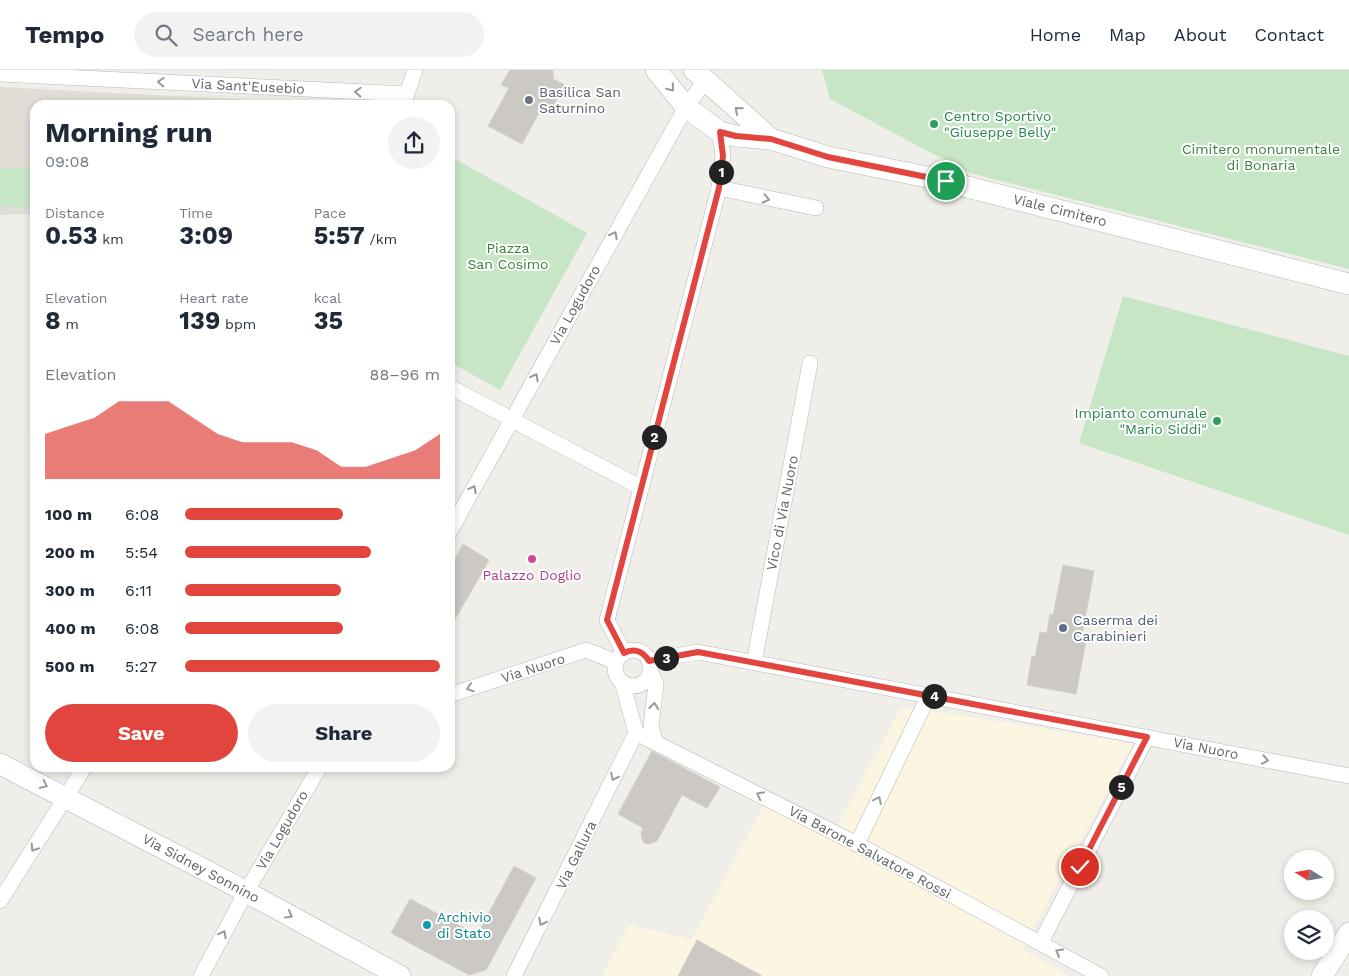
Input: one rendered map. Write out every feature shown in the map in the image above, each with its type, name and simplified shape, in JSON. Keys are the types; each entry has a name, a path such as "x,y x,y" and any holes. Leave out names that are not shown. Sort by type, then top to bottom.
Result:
{"main road":[{"path":"656,70 686,106 720,132 736,136 771,139"},
{"path":"699,75 771,139"},
{"name":"Viale Cimitero","path":"771,139 828,157 932,178 1349,284"},
{"name":"Via Sidney Sonnino","path":"0,764 67,797 400,976"},
{"path":"1322,976 1349,933"}],"street":[{"path":"405,100 415,70"},
{"name":"Via Sant'Eusebio","path":"0,74 213,77 405,100"},
{"name":"Via Logudoro","path":"455,522 686,106 699,75"},
{"path":"636,733 622,682 616,673 620,657 607,620 719,188 723,156 720,132"},
{"path":"719,188 816,208"},
{"name":"Vico di Via Nuoro","path":"754,663 810,363"},
{"path":"455,390 504,415"},
{"path":"520,424 640,487"},
{"name":"Via Nuoro","path":"455,693 586,650 620,657"},
{"path":"620,657 638,651 643,654 650,666 656,684 651,726 656,742"},
{"name":"Via Nuoro","path":"650,666 698,652 1349,776"},
{"path":"622,682 629,686 638,685 648,678 650,666"},
{"path":"857,844 929,695"},
{"name":"Via Barone Salvatore Rossi","path":"636,733 857,844 1101,976"},
{"name":"Via Gallura","path":"514,976 636,733"},
{"path":"1041,942 1147,737"},
{"path":"0,902 82,772"},
{"name":"Via Logudoro","path":"201,976 246,892 316,772"}],"shaded area":[{"path":"0,87 251,100 30,100 30,214 0,215"},
{"path":"902,706 1133,743 1022,949 1070,976 602,976 629,925 692,939 766,801 832,836"}],"green space":[{"name":"Cimitero monumentale di Bonaria","path":"822,70 1349,70 1349,269 970,173 830,99"},
{"name":"Piazza San Cosimo","path":"455,159 587,233 500,390 455,365"},
{"path":"0,167 30,169 30,208 0,206"},
{"name":"Impianto comunale \"Mario Siddi\"","path":"1123,296 1349,356 1349,535 1079,443"}],"building":[{"name":"Basilica San Saturnino","path":"510,70 553,70 553,79 565,85 551,110 542,107 522,144 488,126 509,88 501,85"},
{"path":"463,544 489,560 455,619 455,559"},
{"name":"Caserma dei Carabinieri","path":"1063,565 1094,571 1081,640 1086,641 1076,694 1027,685 1032,656 1035,657 1040,632 1047,633 1050,614 1053,615"},
{"path":"652,751 720,787 707,808 682,795 657,841 649,844 644,843 642,839 641,832 643,828 618,814"},
{"name":"Archivio di Stato","path":"514,866 536,878 486,970 469,975 391,933 410,899 477,935"},
{"path":"697,940 762,976 678,976"}],"place":[{"name":"Basilica San Saturnino","path":"529,100"},
{"name":"Centro Sportivo \"Giuseppe Belly\"","path":"934,124"},
{"name":"Impianto comunale \"Mario Siddi\"","path":"1217,421"},
{"name":"Palazzo Doglio","path":"532,559"},
{"name":"Caserma dei Carabinieri","path":"1063,628"},
{"name":"Archivio di Stato","path":"427,925"}],"route":[{"path":"946,181 828,157 771,139 736,136 720,132 723,156 719,188 607,620 624,653 631,650 638,651 649,661 698,652 1147,737 1080,867"}]}
